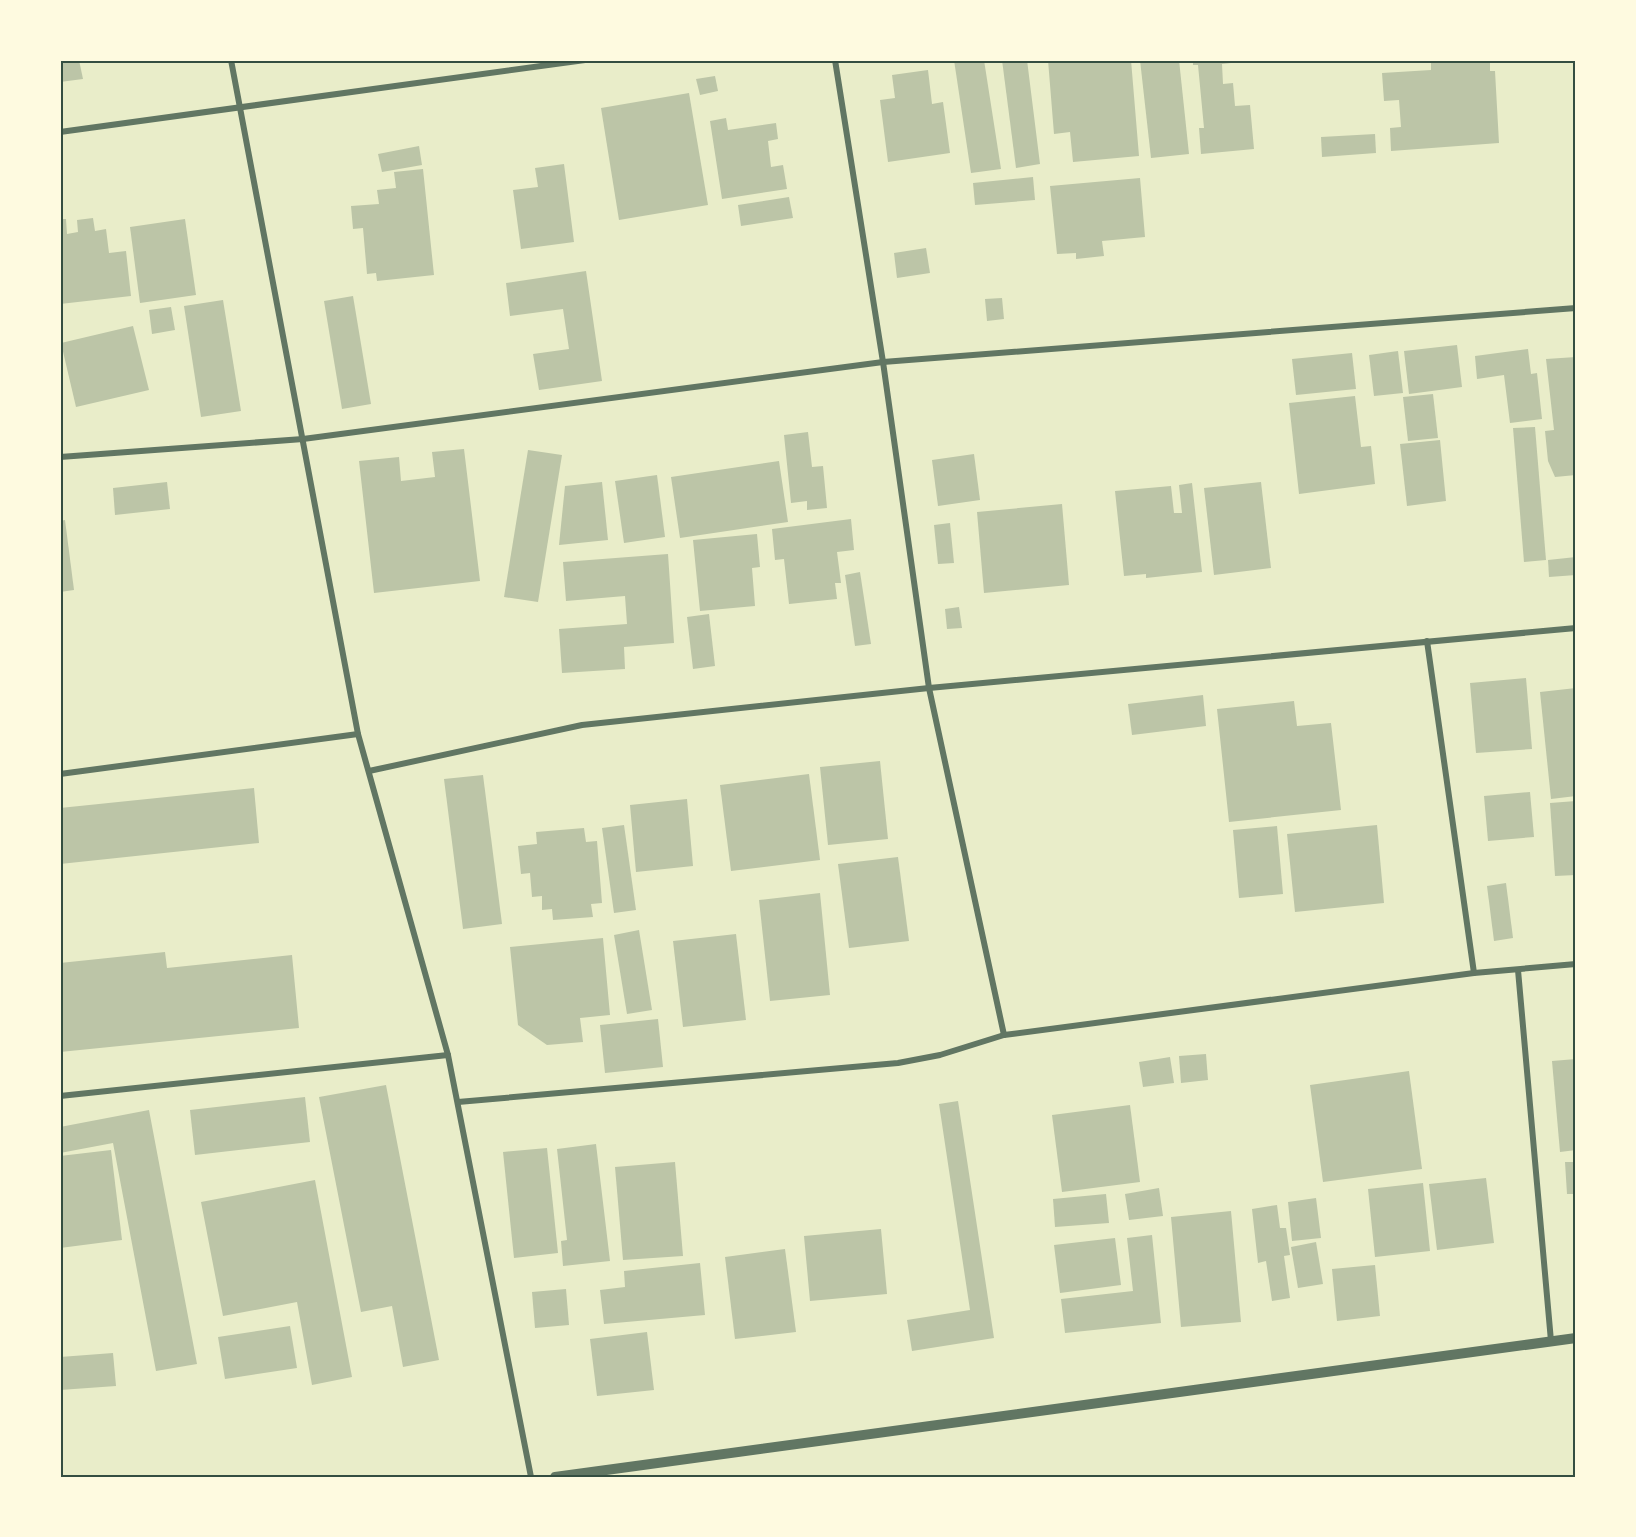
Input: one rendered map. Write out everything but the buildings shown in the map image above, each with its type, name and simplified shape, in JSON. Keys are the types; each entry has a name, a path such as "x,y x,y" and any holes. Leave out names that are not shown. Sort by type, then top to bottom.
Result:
{"street":[{"path":"231,60 358,734 448,1055 531,1477"},
{"path":"60,132 240,105 585,60"},
{"path":"835,60 883,362 929,688 1004,1035"},
{"path":"60,457 303,439 883,362 1576,308"},
{"path":"369,771 582,724 929,688 1576,628"},
{"path":"1426,641 1474,973"},
{"path":"60,774 358,734"},
{"path":"458,1102 898,1063 940,1055 1004,1035 1474,973 1576,964"},
{"path":"1518,970 1551,1341"},
{"path":"60,1096 448,1055"},
{"path":"555,1477 1576,1338"}]}
